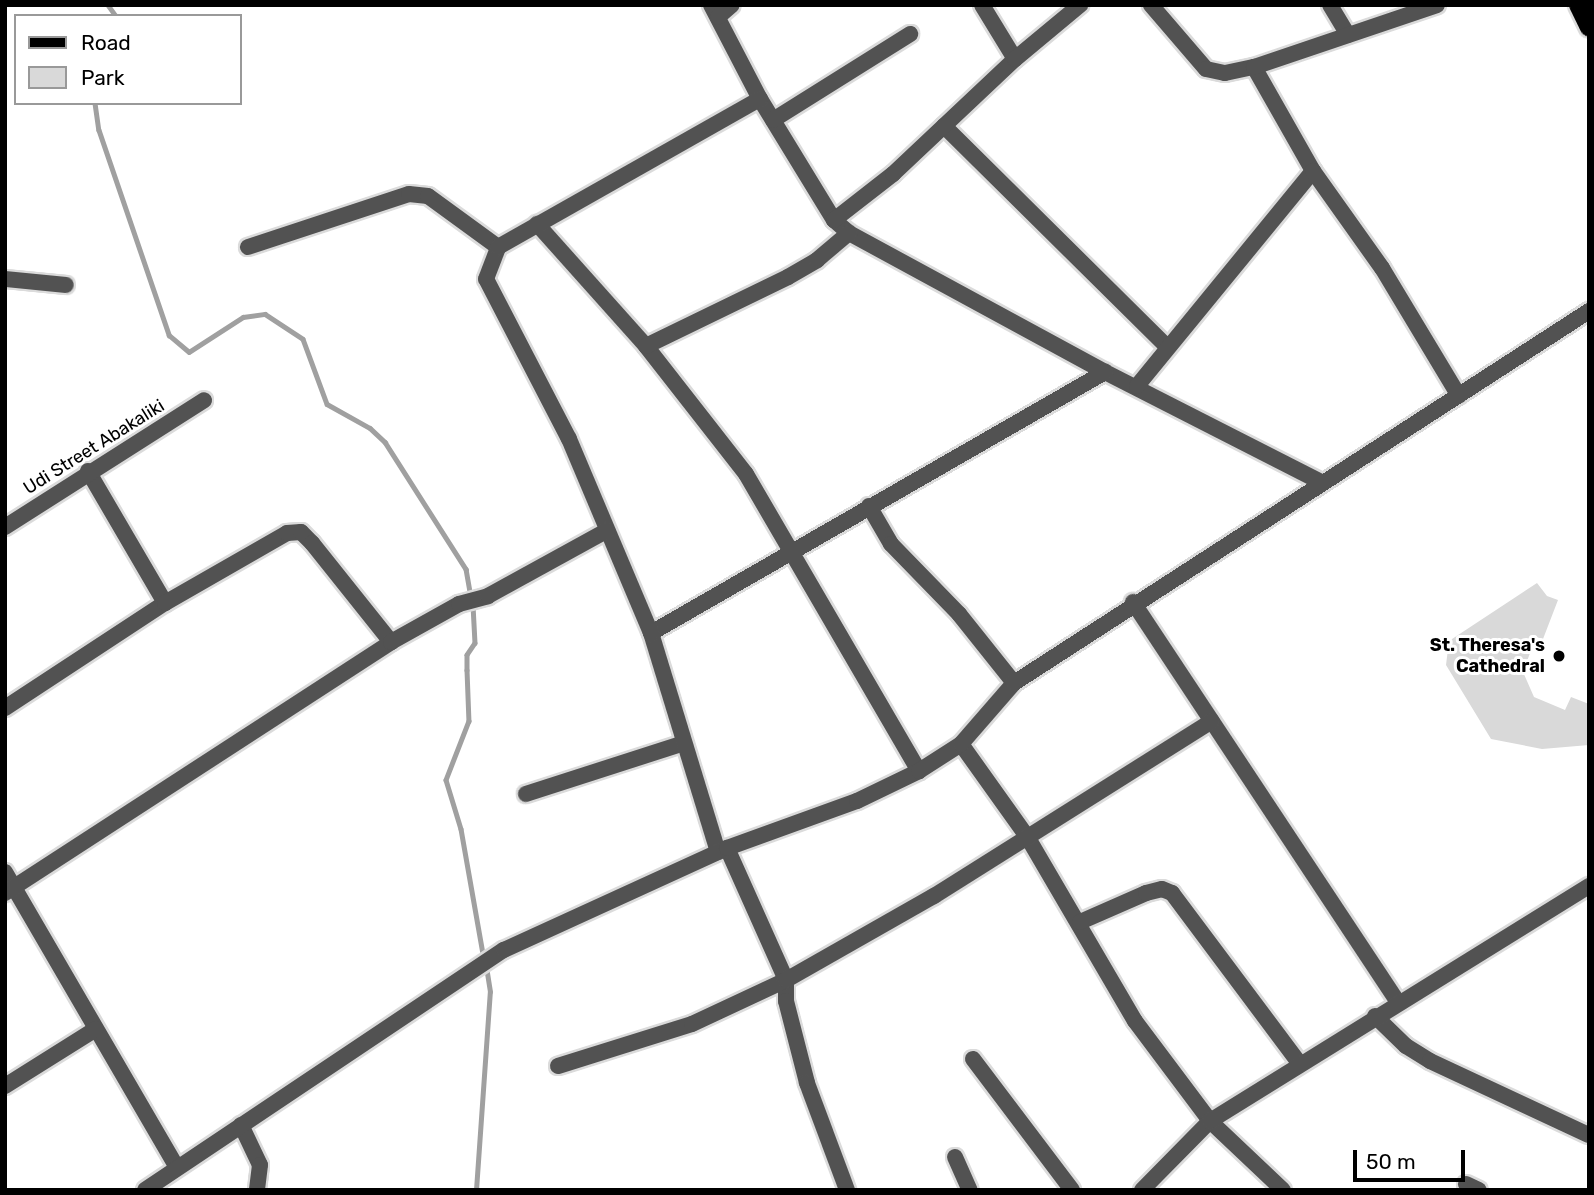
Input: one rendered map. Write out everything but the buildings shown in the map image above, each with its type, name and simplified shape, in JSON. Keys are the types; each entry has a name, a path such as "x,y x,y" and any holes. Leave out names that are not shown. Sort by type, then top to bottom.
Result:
{"main road":[{"path":"1578,5 1589,28"}],"street":[{"path":"732,5 715,11 760,99 834,220 849,233 1105,372 1321,482"},
{"path":"982,5 1015,59"},
{"path":"834,220 944,126 1015,59 1080,5"},
{"path":"1151,5 1206,69 1225,73 1254,67 1437,5"},
{"path":"1331,5 1348,36"},
{"path":"773,120 910,34"},
{"path":"1254,67 1313,171 1382,268 1459,396"},
{"path":"760,99 498,247 486,279 569,439 651,633 684,743 722,850 786,981 786,1001 807,1083 847,1190"},
{"path":"944,126 1167,347"},
{"path":"1137,386 1313,171"},
{"path":"248,247 409,194 428,196 498,247"},
{"path":"537,224 646,346 746,474 794,549 919,771"},
{"path":"646,346 788,277 817,260 849,233"},
{"path":"5,279 66,285"},
{"path":"145,1190 504,950 722,850 856,801 919,771 961,744 1014,683 1133,602 1589,312"},
{"path":"651,633 1105,372"},
{"name":"Udi Street Abakaliki","path":"5,527 88,471 204,400"},
{"path":"88,471 165,603"},
{"path":"869,506 891,544 959,614 1014,683"},
{"path":"10,890 391,642 460,604 488,596 606,531"},
{"path":"5,708 165,603 286,533 301,533 391,642"},
{"path":"1133,602 1398,1002"},
{"path":"558,1066 692,1024 786,981 1028,838 1212,721"},
{"path":"526,794 684,743"},
{"path":"961,744 1028,838 1080,922 1135,1021 1210,1121 1283,1190"},
{"path":"5,872 10,890 177,1167"},
{"path":"1142,1190 1210,1121 1375,1016 1589,886"},
{"path":"1080,922 1146,893 1162,889 1172,892 1300,1064"},
{"path":"1375,1016 1406,1046 1430,1061 1589,1135"},
{"path":"5,1086 96,1029"},
{"path":"973,1059 1072,1190"},
{"path":"241,1125 260,1165 257,1190"},
{"path":"955,1157 970,1190"}],"green space":[{"path":"1537,583 1547,596 1558,600 1543,639 1536,637 1523,672 1534,697 1565,710 1571,697 1589,704 1589,745 1542,749 1491,739 1446,665 1449,641"}],"waterway":[{"path":"108,5 115,14"},
{"path":"95,105 99,130 169,335 189,352 243,317 265,314 303,339 327,404 370,428 385,442 466,569 471,596"},
{"path":"473,605 475,643 467,655 469,721 446,780 461,829 484,959"},
{"path":"476,1190 490,992 486,968"}],"place":[{"name":"St. Theresa's Cathedral","path":"1559,656"}]}
